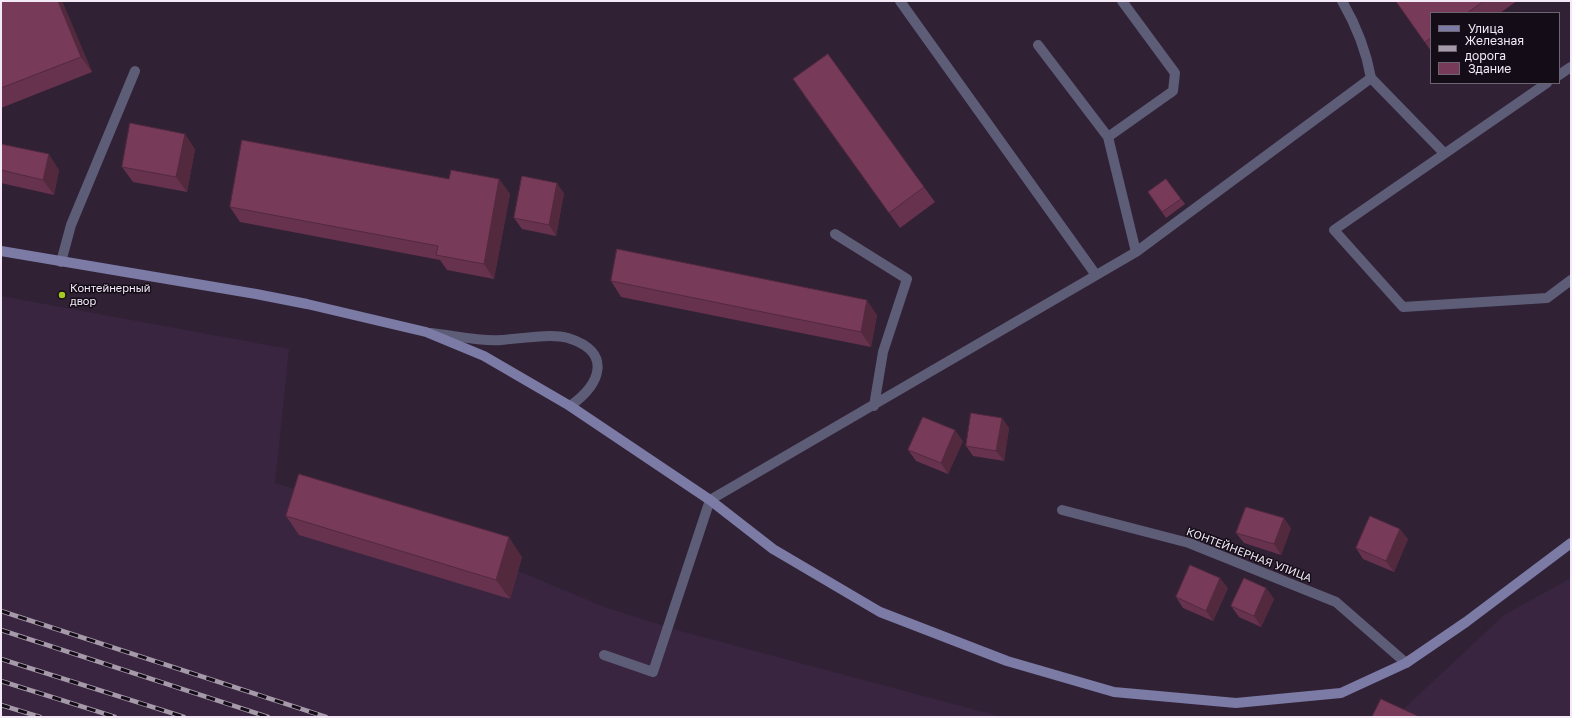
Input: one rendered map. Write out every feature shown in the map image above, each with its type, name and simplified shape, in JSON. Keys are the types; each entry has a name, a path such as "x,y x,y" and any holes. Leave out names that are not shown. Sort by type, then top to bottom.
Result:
{"street":[{"path":"900,1 1096,275"},
{"path":"1108,137 1173,91 1175,73 1122,1"},
{"path":"1342,1 1350,15 1366,53 1371,78 1444,153"},
{"path":"1038,45 1108,137 1136,252"},
{"path":"1560,74 1571,67"},
{"path":"61,262 71,225 135,71"},
{"path":"604,655 653,672 710,500 874,406 1136,252 1371,78"},
{"path":"1546,84 1334,230 1403,307 1547,298 1571,280"},
{"path":"835,234 907,278 883,352 874,406"},
{"path":"1,251 264,295 426,332 500,340 519,338 567,338 586,347 596,357 598,371 594,384 583,397 570,406"},
{"path":"426,332 484,356 570,406 710,500 773,549 880,612 1007,660 1114,692 1236,703 1341,693 1406,663 1466,622 1571,543"},
{"name":"КОНТЕЙНЕРНАЯ УЛИЦА","path":"1062,510 1189,543 1336,602 1406,663"}],"shaded area":[{"path":"1,296 289,349 275,483 522,557 518,571 607,608 684,632 1002,717 1,717"},
{"path":"1571,578 1571,717 1395,717 1504,615"}],"building":[{"path":"1,1 58,1 81,57 1,88"},
{"path":"1396,1 1484,1 1468,12 1430,12 1430,39 1425,42"},
{"path":"828,54 924,187 889,213 793,79"},
{"path":"130,123 185,134 176,177 122,167"},
{"path":"242,140 449,179 451,170 499,179 484,264 436,255 438,246 230,207"},
{"path":"1,144 49,154 43,180 1,170"},
{"path":"522,176 557,183 549,225 514,218"},
{"path":"1166,179 1181,199 1162,212 1148,192"},
{"path":"617,249 867,300 861,332 611,281"},
{"path":"971,413 1002,418 996,451 966,446"},
{"path":"923,417 955,430 941,463 908,450"},
{"path":"299,474 509,537 496,580 286,516"},
{"path":"1246,507 1284,518 1274,544 1236,533"},
{"path":"1370,516 1400,529 1386,561 1356,548"},
{"path":"1190,565 1220,578 1206,611 1176,597"},
{"path":"1244,578 1266,588 1254,616 1231,606"},
{"path":"1381,699 1420,717 1372,717"}],"railway":[{"path":"1,611 326,717"},
{"path":"1,630 268,717"},
{"path":"1,659 184,717"},
{"path":"1,681 115,717"},
{"path":"1,705 40,717"}],"place":[{"name":"Контейнерный двор","path":"62,295"}]}
